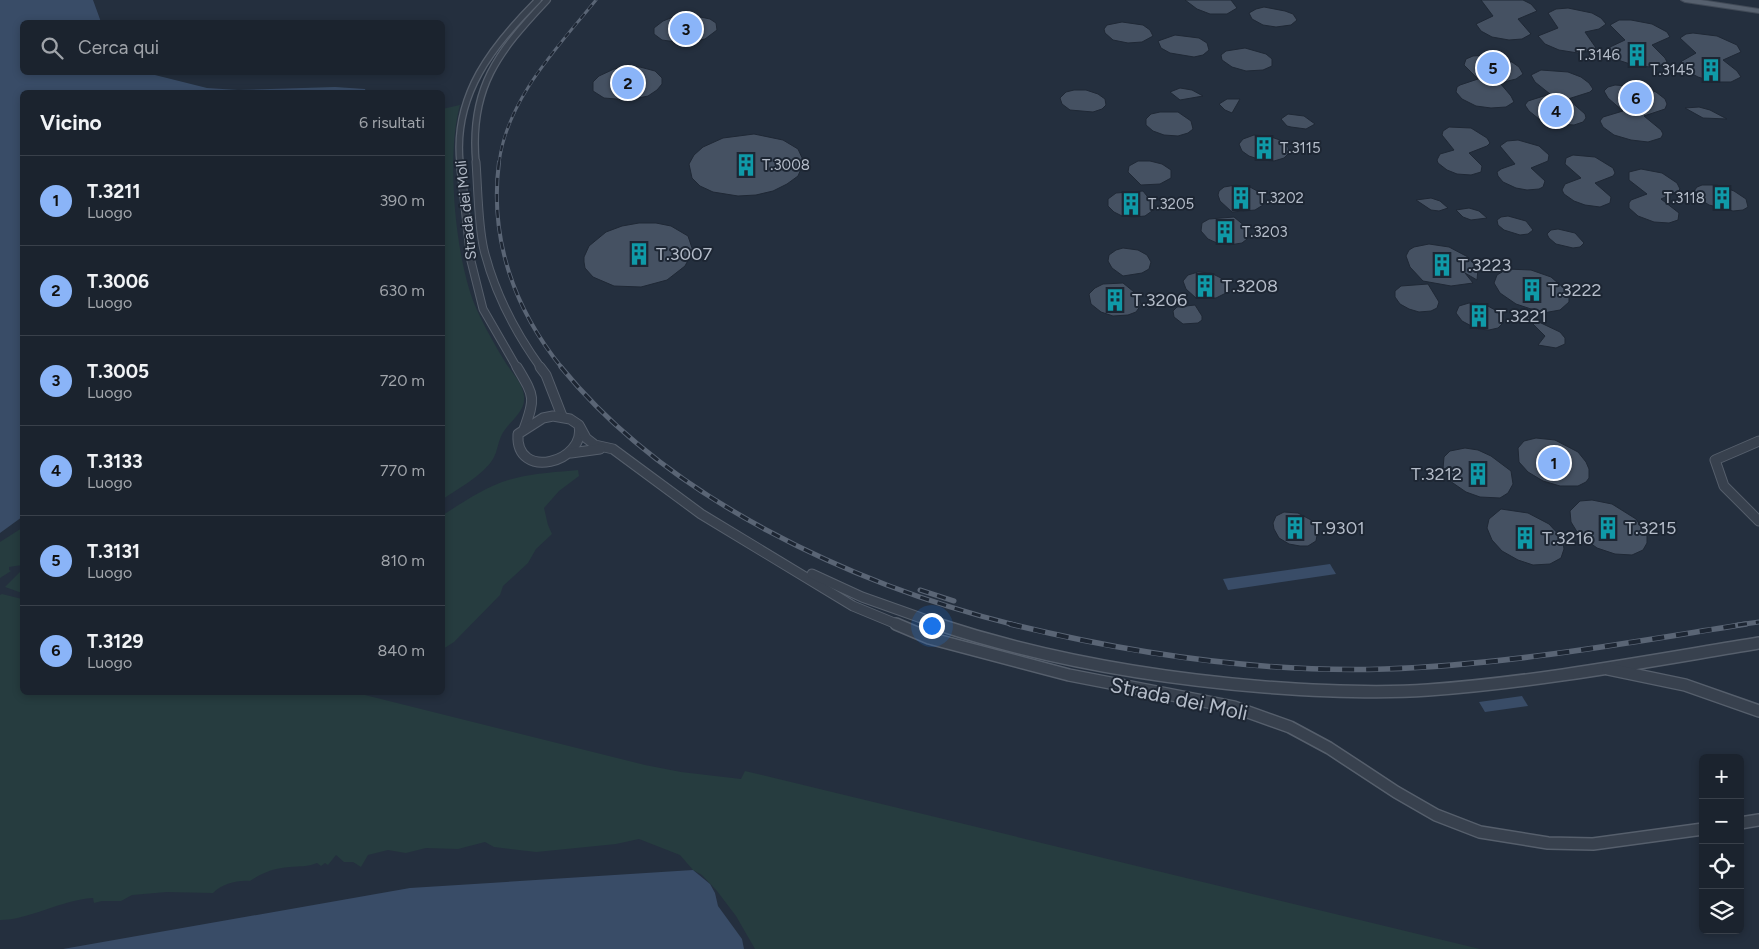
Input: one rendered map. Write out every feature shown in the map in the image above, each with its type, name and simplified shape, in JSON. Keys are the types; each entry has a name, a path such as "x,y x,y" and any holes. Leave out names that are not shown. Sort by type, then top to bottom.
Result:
{"main road":[{"path":"1685,0 1759,11"}],"street":[{"name":"Strada dei Moli","path":"524,429 533,404 531,391 484,309 471,261 458,142 466,104 474,81 484,62 518,20 538,0"},
{"name":"Strada dei Moli","path":"547,0 515,34 497,60 482,91 475,120 474,141 484,249 498,294 519,337 546,375 562,416"},
{"path":"566,455 575,449 580,442 582,434 576,422 562,416 543,418 518,434 517,444 519,452 525,458 534,461 545,462 566,455 574,452 590,449 613,449"},
{"name":"Strada dei Moli","path":"580,427 586,438 595,445 613,449 701,514 853,606 929,638 1069,675 1234,707 1290,727 1329,748 1396,792 1436,814 1480,832 1548,843 1593,844 1699,829"},
{"path":"1759,441 1714,460 1724,486 1759,522"},
{"name":"Strada dei Moli","path":"771,555 829,583 882,605 1007,645 1096,666 1198,681 1309,692 1426,690 1602,667 1759,642"},
{"path":"1602,667 1685,685 1759,711"},
{"path":"1744,822 1759,820"}],"green space":[{"path":"460,105 456,126 453,177 458,232 467,283 484,325 521,386 524,401 520,411 502,434 493,459 483,471 445,498 445,108"},
{"path":"578,470 579,476 559,491 544,508 552,534 536,549 528,563 503,586 500,595 454,642 445,648 445,514 496,484 516,478"},
{"path":"20,529 20,565 9,567 11,571 0,578 0,542"},
{"path":"20,572 20,592 5,587"},
{"path":"0,595 20,598 20,695 365,695 645,765 681,772 741,779 745,771 1480,949 755,949 736,916 702,875 693,870 680,855 639,839 616,844 536,852 494,847 485,842 458,849 426,848 406,853 388,850 368,855 361,867 353,862 344,862 336,855 328,865 325,863 321,866 317,863 307,866 279,868 264,873 250,881 240,881 225,885 213,893 167,892 132,895 121,901 94,903 93,898 69,902 22,917 0,920"}],"water":[{"path":"0,0 93,0 100,20 20,20 20,75 155,75 207,88 238,90 20,90 20,518 0,533"},
{"path":"335,87 365,90 238,90"},
{"path":"1330,564 1336,574 1228,590 1223,579"},
{"path":"1522,696 1528,706 1485,712 1479,702"},
{"path":"693,870 710,884 715,893 718,906 742,939 744,949 63,949 410,888"}],"building":[{"path":"1185,0 1231,0 1237,8 1227,14 1210,14 1197,9"},
{"path":"1481,0 1523,0 1531,4 1537,11 1518,19 1531,34 1522,39 1509,40 1492,37 1481,31 1476,24 1493,16"},
{"path":"1264,7 1293,14 1297,20 1291,25 1276,27 1263,25 1252,19 1249,13"},
{"path":"1568,8 1592,13 1601,18 1606,24 1599,29 1585,32 1596,48 1592,51 1578,53 1559,50 1545,44 1538,36 1558,28 1548,13 1556,9"},
{"path":"691,15 710,19 716,23 717,30 705,39 683,43 662,40 654,34 654,28 663,21 673,17"},
{"path":"1619,20 1652,24 1667,32 1670,37 1652,45 1667,62 1663,65 1650,67 1633,65 1618,60 1610,53 1608,50 1610,47 1625,40 1610,25"},
{"path":"1122,22 1143,25 1150,30 1153,36 1142,42 1128,43 1113,40 1105,33 1104,29 1107,25"},
{"path":"1686,34 1717,36 1737,45 1741,52 1723,60 1737,71 1741,77 1731,82 1714,82 1698,77 1683,69 1680,63 1696,53 1680,38"},
{"path":"1175,35 1199,38 1207,43 1209,50 1203,55 1194,57 1170,53 1161,48 1158,41"},
{"path":"1245,48 1266,54 1272,59 1272,66 1263,70 1246,71 1232,67 1222,60 1221,55 1226,51"},
{"path":"1487,55 1512,62 1519,67 1523,74 1516,79 1500,83 1514,102 1506,107 1476,106 1462,99 1456,92 1457,87 1460,85 1478,79 1464,65 1466,59 1473,56"},
{"path":"640,67 655,71 662,78 662,84 648,96 629,100 604,98 593,91 593,82 599,76 614,69"},
{"path":"1541,70 1568,72 1581,77 1589,83 1593,89 1590,92 1568,99 1585,114 1586,118 1583,122 1574,125 1558,124 1539,119 1529,111 1525,105 1528,101 1550,94 1535,82 1531,75"},
{"path":"1615,85 1642,87 1656,92 1665,99 1667,104 1665,109 1644,116 1661,130 1663,134 1661,138 1648,142 1631,140 1614,135 1603,127 1600,121 1603,117 1623,111 1608,98 1604,91 1608,87"},
{"path":"1180,88 1192,90 1203,96 1180,100 1170,92"},
{"path":"1086,90 1098,94 1105,99 1106,105 1102,109 1093,112 1070,110 1062,104 1060,98 1066,92"},
{"path":"1227,99 1240,99 1232,113 1225,110 1219,104"},
{"path":"1699,107 1710,110 1727,119 1703,118 1685,108"},
{"path":"1178,112 1191,121 1193,129 1188,133 1178,136 1164,135 1153,131 1146,125 1146,119 1151,114"},
{"path":"1288,114 1304,116 1315,124 1306,129 1287,126 1281,119"},
{"path":"1449,127 1471,128 1487,138 1490,143 1487,146 1469,153 1482,166 1481,172 1471,175 1457,174 1447,170 1438,163 1437,160 1440,154 1454,150 1442,135 1443,131"},
{"name":"T.3008","path":"754,134 783,140 798,149 804,162 798,176 773,191 756,195 738,196 713,192 700,186 692,178 689,164 694,155 703,147 723,138"},
{"name":"T.3115","path":"1254,135 1268,136 1280,140 1288,147 1289,153 1284,158 1274,161 1261,160 1249,156 1242,151 1239,144 1243,139"},
{"path":"1518,140 1539,146 1549,155 1548,161 1531,168 1545,181 1543,187 1539,189 1527,190 1516,188 1503,182 1498,176 1497,172 1501,169 1515,164 1500,146 1507,141"},
{"path":"1573,155 1595,157 1613,168 1615,173 1613,176 1595,183 1611,197 1610,203 1600,207 1585,205 1574,201 1564,194 1562,190 1565,184 1581,178 1565,164 1566,158"},
{"path":"1138,161 1162,164 1171,170 1171,178 1160,184 1141,185 1128,172 1129,166"},
{"path":"1641,169 1662,173 1677,183 1680,189 1678,191 1661,199 1679,213 1678,220 1669,223 1654,222 1638,216 1629,208 1631,200 1647,194 1629,180 1629,172"},
{"name":"T.3202","path":"1236,185 1250,187 1259,192 1265,199 1263,205 1255,210 1232,212 1220,201 1218,195 1219,191 1224,187"},
{"name":"T.3118","path":"1702,185 1717,185 1734,191 1746,199 1748,207 1743,210 1733,211 1709,205 1698,198 1694,191"},
{"name":"T.3205","path":"1143,191 1154,205 1152,211 1145,216 1122,216 1108,206 1108,199 1116,193"},
{"path":"1431,198 1440,201 1448,208 1439,211 1431,210 1416,200"},
{"path":"1469,208 1479,211 1487,218 1471,220 1463,217 1456,210"},
{"path":"1508,216 1526,221 1533,230 1528,234 1520,235 1504,230 1498,225 1497,220"},
{"name":"T.3203","path":"1234,217 1246,227 1249,233 1247,239 1242,243 1229,245 1217,243 1208,239 1201,231 1202,223 1209,219"},
{"name":"T.3007","path":"656,223 671,226 688,236 693,251 685,266 667,280 641,287 614,286 593,277 585,268 584,262 589,246 606,232 622,226"},
{"path":"1558,229 1575,233 1584,243 1580,247 1573,248 1556,244 1547,234 1551,230"},
{"name":"T.3223","path":"1429,244 1449,247 1468,257 1478,269 1477,280 1465,273 1473,283 1451,286 1423,281 1410,267 1406,256 1409,250 1414,247"},
{"path":"1123,248 1138,250 1147,255 1151,262 1149,269 1142,273 1123,276 1112,268 1108,261 1109,255"},
{"name":"T.3222","path":"1507,269 1531,270 1551,277 1566,290 1569,295 1569,302 1560,310 1543,313 1516,304 1500,293 1494,283 1497,275"},
{"name":"T.3208","path":"1198,272 1211,273 1221,278 1227,285 1226,293 1216,298 1196,298 1186,289 1183,281 1188,275"},
{"name":"T.3206","path":"1123,283 1139,296 1141,305 1136,312 1128,315 1113,316 1101,312 1091,304 1089,294 1095,288 1103,284"},
{"path":"1428,284 1439,302 1437,308 1431,311 1419,312 1409,309 1400,304 1395,297 1395,291 1401,286"},
{"path":"1478,303 1477,329 1462,321 1456,313 1459,306"},
{"path":"1195,305 1202,316 1202,320 1198,323 1183,324 1174,317 1173,311 1177,307"},
{"path":"1486,305 1497,311 1501,317 1502,324 1498,328 1489,330 1478,329"},
{"path":"1524,315 1560,332 1565,338 1565,344 1556,348 1538,345 1545,336"},
{"path":"1536,438 1555,440 1578,452 1589,469 1589,478 1586,482 1578,486 1560,486 1543,481 1528,472 1519,462 1518,448 1524,441"},
{"name":"T.3212","path":"1465,448 1478,450 1491,456 1511,471 1513,484 1508,493 1500,498 1480,497 1466,492 1450,481 1443,469 1444,457 1450,451"},
{"name":"T.3215","path":"1592,500 1612,504 1636,519 1647,536 1647,543 1643,550 1632,555 1615,554 1597,548 1579,535 1571,522 1570,511 1580,501"},
{"name":"T.3216","path":"1501,509 1528,513 1549,524 1561,537 1564,549 1561,558 1550,564 1533,565 1518,560 1502,551 1492,540 1487,528 1489,519"},
{"name":"T.9301","path":"1284,512 1298,513 1311,520 1318,530 1316,541 1308,546 1300,546 1289,544 1279,538 1273,523 1276,516"}],"railway":[{"path":"499,163 512,117 523,96 550,56 596,0"},
{"path":"499,162 498,218 502,245 509,271 518,297 530,322 562,368"},
{"path":"561,367 605,414 654,457 709,496 767,530 828,561 891,586 953,608 1015,625"},
{"path":"920,590 954,601"},
{"path":"1738,625 1759,622"},
{"path":"1010,624 1103,644 1196,659 1291,668 1338,669 1385,669 1476,663 1611,646 1746,624"}],"place":[{"name":"T.3005","path":"686,29"},
{"name":"T.3146","path":"1637,55"},
{"name":"T.3131","path":"1493,68"},
{"name":"T.3145","path":"1711,70"},
{"name":"T.3006","path":"628,83"},
{"name":"T.3129","path":"1636,98"},
{"name":"T.3133","path":"1556,111"},
{"name":"T.3115","path":"1264,148"},
{"name":"T.3008","path":"746,165"},
{"name":"T.3202","path":"1241,198"},
{"name":"T.3118","path":"1722,198"},
{"name":"T.3205","path":"1131,204"},
{"name":"T.3203","path":"1225,232"},
{"name":"T.3007","path":"639,254"},
{"name":"T.3223","path":"1442,265"},
{"name":"T.3208","path":"1205,286"},
{"name":"T.3222","path":"1532,290"},
{"name":"T.3206","path":"1115,300"},
{"name":"T.3221","path":"1479,316"},
{"name":"T.3211","path":"1554,463"},
{"name":"T.3212","path":"1478,474"},
{"name":"T.9301","path":"1295,528"},
{"name":"T.3215","path":"1608,528"},
{"name":"T.3216","path":"1525,538"}]}
